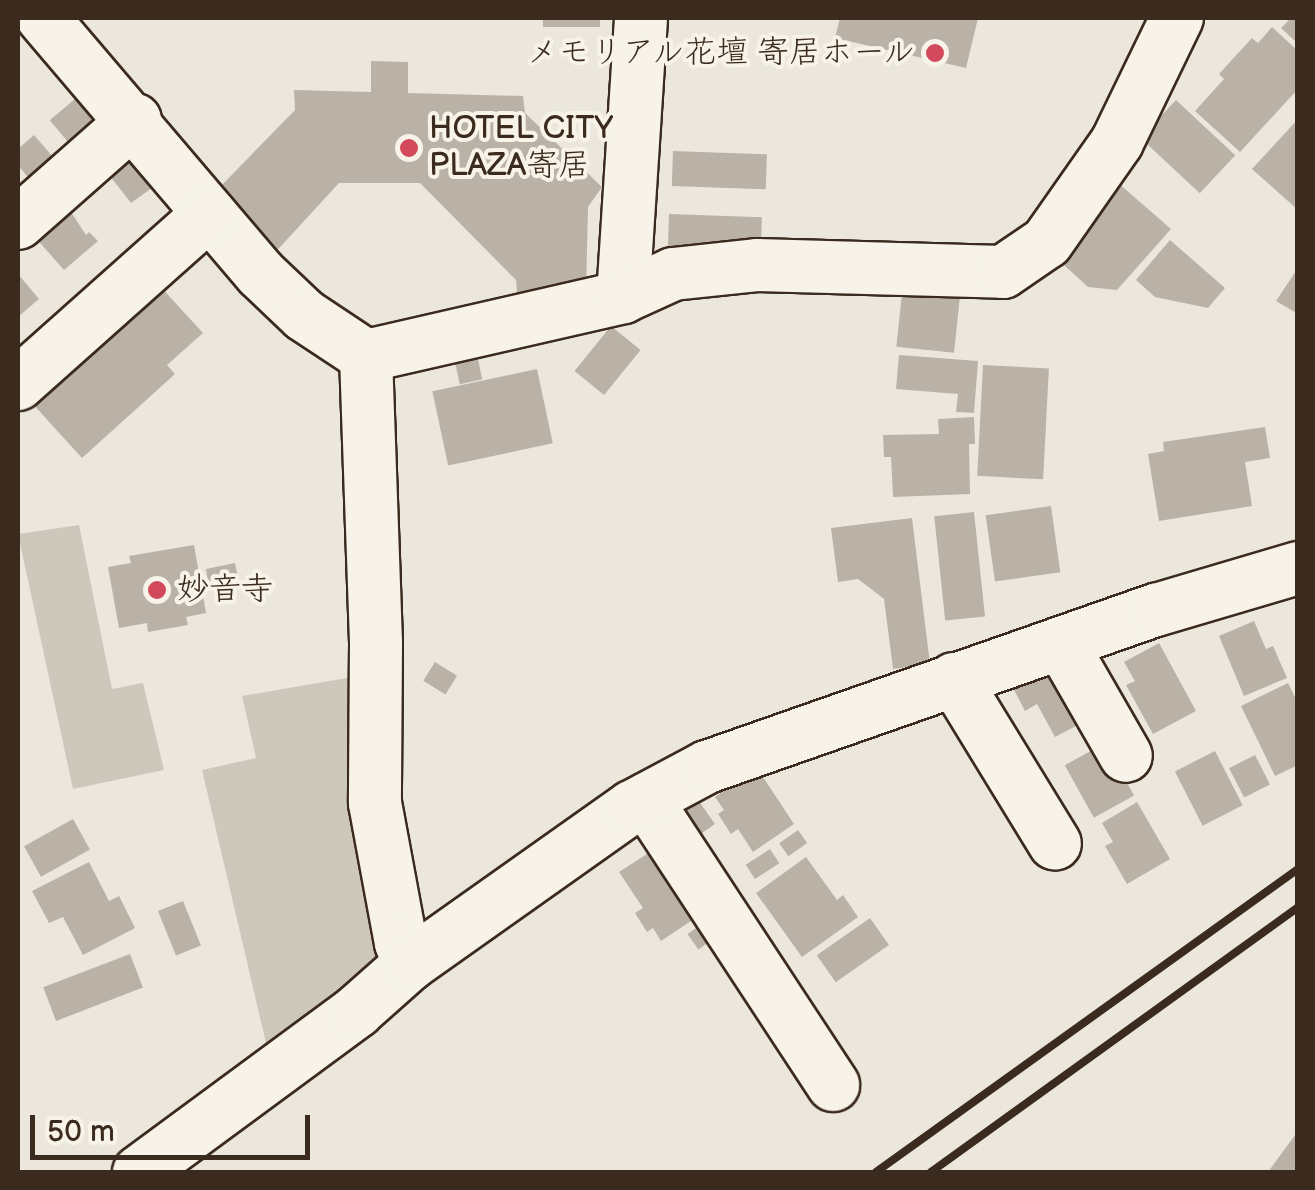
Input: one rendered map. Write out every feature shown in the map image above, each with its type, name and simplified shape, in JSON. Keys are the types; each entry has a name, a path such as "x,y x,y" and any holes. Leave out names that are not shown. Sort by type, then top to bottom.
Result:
{"street":[{"path":"43,18 135,120 209,214 304,316 366,356 623,297 673,274 757,264 1003,272 1047,242 1117,142 1177,18"},
{"path":"623,297 641,18"},
{"path":"18,223 135,120"},
{"path":"18,384 209,214"},
{"path":"366,356 376,644 375,803 401,943 410,964"},
{"path":"140,1172 357,1011 410,964 646,800 706,767 1061,642 1298,568"},
{"path":"1061,642 1126,756"},
{"path":"954,679 1054,844"},
{"path":"646,800 834,1085"}],"shaded area":[{"path":"79,525 112,689 143,683 164,770 73,789 18,534"},
{"path":"364,675 393,963 269,1056 202,770 256,758 242,696"}],"building":[{"path":"543,18 600,18 600,27 543,27"},
{"name":"メモリアル花壇 寄居ホール","path":"840,18 978,18 966,68 835,38"},
{"path":"1291,18 1298,18 1298,44 1281,28"},
{"path":"1272,27 1298,51 1298,89 1240,152 1195,111 1224,79 1219,74 1252,38 1258,43"},
{"name":"HOTEL CITY PLAZA寄居","path":"371,61 408,62 408,93 523,96 525,113 602,187 588,207 586,292 517,292 516,280 420,183 339,183 270,258 246,235 256,224 221,186 295,110 294,90 371,92"},
{"path":"75,99 101,130 75,151 50,120"},
{"path":"1176,100 1235,155 1200,193 1141,138"},
{"path":"1298,119 1298,210 1252,169"},
{"path":"34,135 59,164 34,185 18,165 18,149"},
{"path":"137,148 156,185 131,203 106,171"},
{"path":"673,151 767,154 766,189 672,186"},
{"path":"1117,182 1171,229 1117,290 1088,287 1052,254"},
{"path":"67,206 86,235 89,232 98,241 64,270 33,235"},
{"path":"669,214 762,217 761,253 668,250"},
{"path":"1170,240 1225,288 1208,308 1155,297 1136,280"},
{"path":"1298,268 1298,314 1276,301"},
{"path":"18,274 39,299 18,317"},
{"path":"159,285 203,333 167,365 175,374 82,458 30,401"},
{"path":"902,293 960,299 954,353 896,347"},
{"path":"611,326 641,350 604,395 574,371"},
{"path":"476,350 482,379 460,384 454,355"},
{"path":"899,355 978,361 974,413 956,412 958,394 896,389"},
{"path":"983,365 1049,368 1043,479 977,476"},
{"path":"537,369 553,443 448,466 432,391"},
{"path":"974,417 975,444 969,444 970,494 893,497 891,457 884,457 883,435 939,434 938,419"},
{"path":"1265,427 1270,458 1245,462 1252,506 1159,521 1148,454 1164,451 1163,442"},
{"path":"1051,506 1060,572 995,582 986,515"},
{"path":"974,512 985,616 945,621 934,516"},
{"path":"912,518 930,664 893,669 884,599 858,579 838,582 831,528"},
{"name":"妙音寺","path":"194,545 206,613 186,617 188,625 148,632 147,623 119,628 108,567 131,563 129,556"},
{"path":"235,563 239,583 233,584 235,591 216,594 215,587 209,588 206,569"},
{"path":"1254,621 1266,649 1273,646 1287,678 1244,696 1219,636"},
{"path":"1159,643 1196,711 1153,734 1126,685 1135,681 1124,662"},
{"path":"1060,655 1093,717 1055,737 1037,704 1025,711 1010,682"},
{"path":"435,662 457,676 445,694 423,681"},
{"path":"1288,683 1298,703 1298,765 1275,776 1241,706"},
{"path":"1105,743 1134,795 1094,818 1065,765"},
{"path":"1215,751 1243,805 1203,826 1175,771"},
{"path":"1255,755 1270,784 1244,798 1229,768"},
{"path":"757,768 794,824 753,852 738,829 731,834 718,814 724,810 715,797"},
{"path":"696,797 715,824 690,841 671,814"},
{"path":"1137,802 1170,859 1127,884 1105,846 1113,842 1102,823"},
{"path":"73,819 90,850 41,877 24,846"},
{"path":"798,830 807,843 788,856 779,843"},
{"path":"658,847 703,913 661,941 653,928 647,932 635,913 643,908 619,872"},
{"path":"770,849 779,863 755,879 746,865"},
{"path":"806,857 837,900 843,895 858,917 802,957 756,893"},
{"path":"89,862 109,901 119,896 135,928 83,955 63,917 49,923 32,891"},
{"path":"183,901 201,946 176,956 158,911"},
{"path":"870,918 889,945 836,982 817,955"},
{"path":"703,923 714,939 698,949 687,934"},
{"path":"130,954 143,988 56,1021 43,987"},
{"path":"1298,1131 1298,1172 1268,1172"}],"railway":[{"path":"876,1172 1298,869"},
{"path":"931,1172 1298,907"}],"place":[{"name":"メモリアル花壇 寄居ホール","path":"935,53"},
{"name":"HOTEL CITY PLAZA寄居","path":"409,148"},
{"name":"妙音寺","path":"157,590"}]}
